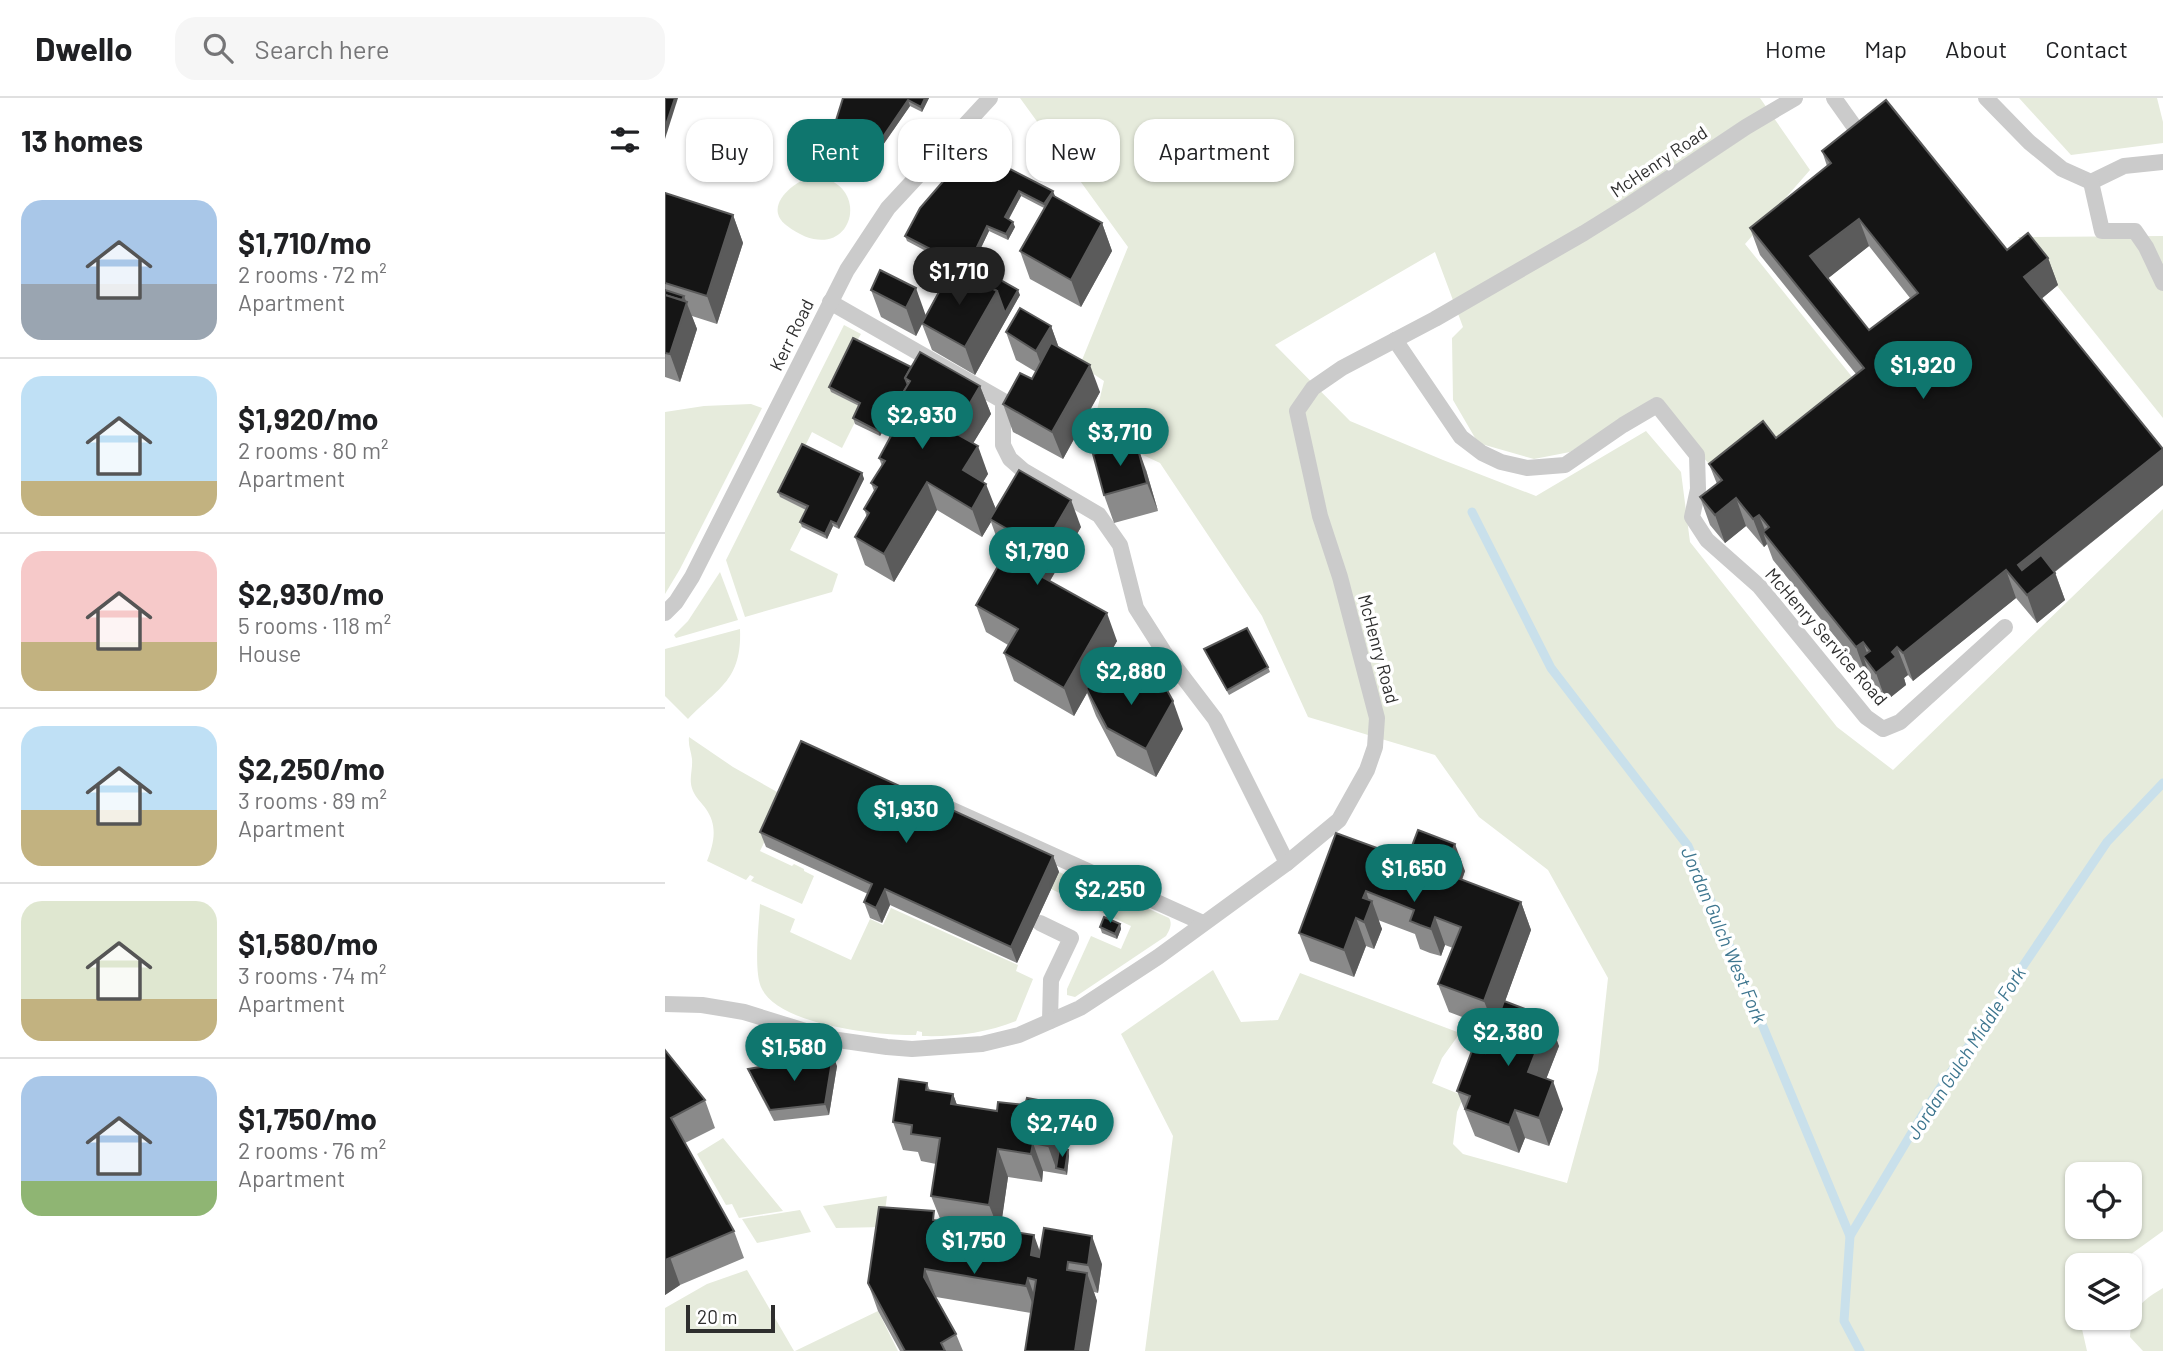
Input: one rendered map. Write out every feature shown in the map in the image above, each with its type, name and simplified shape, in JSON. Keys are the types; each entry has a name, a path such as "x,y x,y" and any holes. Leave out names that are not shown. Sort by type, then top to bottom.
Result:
{"lane":[{"name":"Kerr Road","path":"665,613 676,602 692,577 846,270 888,208 990,98"},
{"name":"McHenry Road","path":"665,1004 702,1005 744,1012 831,1039 887,1047 912,1049 982,1044 1019,1035 1080,1009 1158,957 1287,863 1339,820 1367,771 1375,747 1377,718 1321,516 1297,411 1313,388 1322,381 1595,226 1795,98"},
{"path":"1834,98 1861,136"},
{"path":"1986,98 2029,142 2062,169 2091,182 2125,166 2163,162"},
{"path":"2091,182 2102,231 2135,231 2147,247 2163,283"},
{"path":"830,302 1005,402 1003,444 1010,459 1024,471 1099,515 1120,545 1136,608 1164,652 1215,719 1287,863"},
{"name":"McHenry Service Road","path":"1395,340 1461,437 1482,453 1501,462 1527,468 1565,465 1657,405 1697,455 1699,489 1692,517 1707,540 1759,586 1866,717 1883,729 1900,722 2005,627"},
{"path":"937,803 1203,923"},
{"path":"1040,923 1071,938 1051,981 1051,1021"}],"shaded area":[{"path":"1020,98 1760,98 1810,170 1745,244 1865,393 1725,483 1653,398 1570,452 1534,459 1478,443 1453,400 1452,338 1463,327 1435,252 1275,345 1350,421 1536,496 1646,431 1681,472 1690,542 1837,727 1893,770 2163,509 2163,1231 2133,1253 2065,1253 2065,1330 2082,1330 2087,1351 1145,1351 1173,1136 1121,1034 1213,970 1241,1022 1278,1020 1300,973 1460,1033 1442,1058 1432,1083 1464,1096 1457,1112 1453,1144 1463,1154 1567,1183 1598,1070 1608,978 1548,870 1479,817 1435,755 1308,717 1262,616 1160,463 1092,431 1104,381 1080,365 1128,247 1081,182 1120,182 1120,119 1035,119"},
{"path":"2019,98 2157,98 2163,122 2163,143 2071,155"},
{"path":"834,182 846,194 850,208 848,222 840,233 826,239 808,238 786,225 780,218 779,202 790,188 798,183"},
{"path":"2163,236 2163,418 2018,237"},
{"path":"844,325 861,334 855,344 862,408 842,448 812,432 780,497 810,511 790,550 838,574 832,592 745,617 726,560"},
{"path":"751,404 762,408 665,594 665,412 704,406"},
{"path":"720,572 738,620 676,638 674,635 688,621"},
{"path":"740,629 740,646 733,671 719,690 688,719 665,696 665,649"},
{"path":"689,737 733,767 786,797 760,851 792,866 794,864 814,876 802,904 751,881 754,877 750,875 746,880 707,861 713,841 713,828 710,815 692,787"},
{"path":"1059,872 1169,918 1171,923 1166,936 1075,997 1067,995 1067,989 1091,936 1121,949 1131,926 1051,889"},
{"path":"760,904 795,919 790,932 851,960 870,919 883,925 891,908 1018,965 1016,971 1033,979 1016,1021 982,1031 922,1036 922,1032 917,1031 916,1035 899,1035 855,1030 808,1020 788,1012 772,1001 759,982 757,960"},
{"path":"723,1138 783,1211 739,1218 732,1204 726,1205 697,1154"},
{"path":"887,1196 883,1227 836,1228 823,1206"},
{"path":"800,1210 811,1232 757,1243 742,1219"},
{"path":"747,1270 794,1351 665,1351 665,1308 707,1284"},
{"path":"2163,1288 2163,1351 2143,1351 2130,1337 2131,1330 2142,1330 2142,1303"},
{"path":"878,1311 898,1351 795,1351"}],"building":[{"path":"665,98 675,98 665,128"},
{"path":"843,98 925,98 921,107 908,100 884,135 884,119 836,119"},
{"path":"1886,100 2007,250 2028,233 2048,258 2024,277 2163,449 2018,565 2022,570 2041,555 2055,573 2027,595 2006,570 1903,653 1897,647 1892,652 1896,657 1876,673 1863,656 1870,651 1863,642 1856,647 1763,532 1769,527 1759,515 1753,519 1736,498 1715,515 1700,497 1722,480 1709,464 1763,421 1776,438 1864,368 1750,228 1831,163 1822,151","holes":["1859,219 1918,293 1869,330 1810,256"]},
{"path":"1012,170 1026,177 1026,182 1035,182 1053,191 1044,204 1019,191 1005,217 1013,222 1006,234 987,226 968,266 1018,290 1005,313 997,291 952,268 944,282 930,274 940,254 905,236 920,208 942,182 1012,182"},
{"path":"665,193 733,215 707,296 665,283"},
{"path":"1052,195 1102,223 1071,280 1020,251"},
{"path":"952,268 997,291 965,347 922,323"},
{"path":"880,270 916,288 906,308 871,290"},
{"path":"665,290 684,296 682,300 665,295"},
{"path":"665,295 687,302 670,354 665,353"},
{"path":"1020,308 1051,326 1036,351 1006,332"},
{"path":"853,338 911,367 905,378 908,385 895,406 892,417 887,415 878,431 853,418 860,403 829,387"},
{"path":"1051,343 1090,365 1052,432 1003,404 1020,373 1032,379"},
{"path":"920,352 980,386 953,432 978,446 963,470 986,484 972,509 927,482 884,554 855,537 869,513 864,509 877,487 871,483 885,461 879,458 892,434 887,431 900,409 895,406 910,381 905,378"},
{"path":"1136,442 1147,483 1104,495 1093,454"},
{"path":"802,444 862,473 837,524 831,521 825,534 800,522 808,506 778,492"},
{"path":"1019,470 1071,500 1030,570 1107,613 1064,688 1004,653 1018,629 976,605 1016,534 990,519"},
{"path":"1247,628 1268,667 1227,690 1204,649"},
{"path":"1119,671 1153,688 1163,683 1173,701 1146,749 1107,728 1086,688"},
{"path":"801,741 1053,856 1011,947 885,889 876,908 864,902 872,884 760,832"},
{"path":"1418,830 1455,844 1444,873 1521,902 1484,1001 1438,984 1461,927 1435,917 1431,929 1420,925 1410,921 1414,910 1366,891 1363,898 1372,901 1364,922 1356,918 1344,950 1299,933 1336,833 1407,859"},
{"path":"1104,917 1120,924 1115,934 1100,927"},
{"path":"1504,1001 1549,1018 1528,1072 1553,1081 1539,1118 1515,1110 1509,1125 1465,1109 1470,1096 1457,1091 1473,1048 1485,1053"},
{"path":"665,1050 705,1100 671,1118 734,1231 665,1260"},
{"path":"833,1055 825,1104 770,1110 748,1069"},
{"path":"899,1079 927,1083 926,1090 953,1094 951,1104 997,1111 998,1102 1025,1105 1027,1098 1054,1103 1048,1146 1033,1143 1031,1154 998,1149 989,1205 931,1196 940,1138 911,1134 912,1125 893,1122"},
{"path":"1059,1149 1068,1150 1065,1170 1056,1168"},
{"path":"879,1207 934,1211 933,1220 1034,1235 1031,1255 1039,1257 1044,1228 1092,1236 1088,1265 1068,1262 1067,1270 1087,1273 1075,1351 1025,1351 1036,1280 1028,1278 1026,1286 925,1269 924,1277 956,1334 941,1343 945,1351 905,1351 868,1283"}],"waterway":[{"name":"Jordan Gulch West Fork","path":"1472,512 1551,668 1688,846 1850,1236"},
{"name":"Jordan Gulch Middle Fork","path":"1860,1351 1844,1321 1850,1236 1926,1109 2107,842 2163,783"}]}
